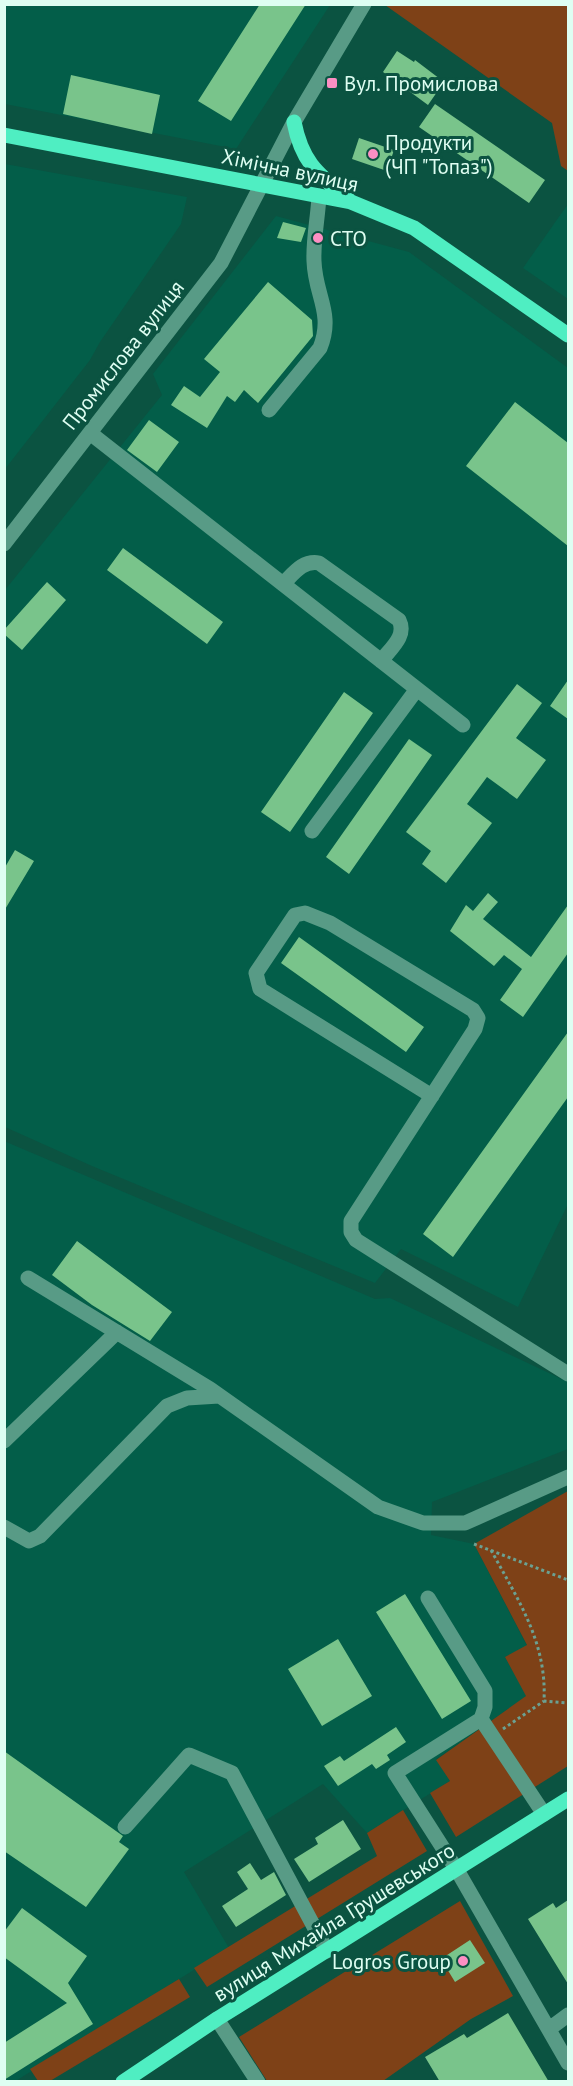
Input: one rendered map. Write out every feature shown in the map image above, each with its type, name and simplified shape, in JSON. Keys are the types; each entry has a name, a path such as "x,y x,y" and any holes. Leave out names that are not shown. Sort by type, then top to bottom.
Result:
{"main road":[{"path":"294,122 298,144 306,160 316,173 351,202"},
{"name":"Хімічна вулиця","path":"4,135 351,202 414,228 568,334"},
{"name":"вулиця Михайла Грушевського","path":"123,2082 217,2019 568,1799"}],"street":[{"name":"Промислова вулиця","path":"4,543 221,263 294,122 364,4"},
{"path":"269,410 320,348 325,337 327,322 317,287 314,263 320,196"},
{"path":"90,433 463,725"},
{"path":"283,584 303,565 310,561 319,563 399,620 403,628 401,635 381,661"},
{"path":"312,831 417,689"},
{"path":"432,1096 260,989 256,973 295,915 305,913 330,923 473,1010 478,1018 475,1029 432,1096 351,1221 351,1232 356,1240 568,1374"},
{"path":"28,1278 219,1396 378,1507 423,1522 465,1523 568,1477"},
{"path":"4,1441 117,1332"},
{"path":"4,1527 29,1541 40,1536 166,1406 187,1398 219,1396"},
{"path":"428,1598 485,1691 485,1707 481,1719 395,1773 457,1870 568,2063"},
{"path":"481,1719 544,1814"},
{"path":"125,1827 189,1755 232,1773 327,1951"},
{"path":"549,2029 568,2015"},
{"path":"217,2019 258,2082"}],"path":[{"path":"474,1544 568,1580"},
{"path":"491,1550 534,1629 545,1677 544,1701"},
{"path":"493,1736 544,1701 568,1703"}],"shaded area":[{"path":"4,5 330,5 236,149 5,104"},
{"path":"385,5 568,5 568,171 561,166 552,123"},
{"path":"5,164 187,197 181,224 90,360 5,469"},
{"path":"568,204 568,299 523,268"},
{"path":"276,216 409,252 568,368 568,1204 518,1307 401,1249 375,1283 92,1166 5,1127 5,590 162,395 153,374"},
{"path":"4,1141 375,1299 390,1298 568,1382 568,1449 432,1502 431,1535 474,1544 527,1646 505,1657 527,1696 436,1759 450,1781 367,1833 323,1784 184,1872 229,1948 14,2082 4,2081"},
{"path":"568,1491 568,1766 456,1837 430,1793 450,1781 436,1760 526,1696 505,1657 527,1645 474,1544"},
{"path":"403,1810 427,1851 207,1987 194,1968 377,1856 367,1833"},
{"path":"460,1901 513,1996 471,2019 383,2081 267,2081 239,2037"},
{"path":"179,1979 190,1997 50,2081 38,2081 30,2069"}],"building":[{"path":"260,4 306,4 231,121 198,101"},
{"path":"397,51 414,62 415,60 444,82 428,105 383,72"},
{"path":"71,75 160,95 152,134 63,114"},
{"path":"435,104 545,180 529,203 419,127"},
{"name":"Продукти (ЧП \"Топаз\")","path":"359,138 394,150 387,171 352,159"},
{"path":"283,222 306,228 301,242 277,238"},
{"path":"268,282 312,320 313,336 258,403 244,390 235,402 227,396 207,428 171,405 184,386 200,397 220,372 204,359"},
{"path":"515,402 568,443 568,546 466,466"},
{"path":"149,420 179,442 157,472 127,450"},
{"path":"123,548 223,622 207,644 107,570"},
{"path":"47,582 66,600 22,650 4,634 4,630"},
{"path":"568,680 568,719 550,706"},
{"path":"517,684 542,703 516,738 546,760 517,799 487,777 467,804 492,823 446,883 422,864 431,851 406,832"},
{"path":"344,692 373,713 290,832 261,812"},
{"path":"409,739 432,755 349,874 326,857"},
{"path":"15,850 34,861 4,911 4,869"},
{"path":"488,893 498,902 483,919 531,957 568,905 568,953 523,1017 500,1000 522,969 504,955 494,966 450,931 466,905 473,911"},
{"path":"299,937 424,1027 406,1052 281,963"},
{"path":"568,1032 568,1097 453,1257 423,1234"},
{"path":"77,1241 172,1312 150,1341 92,1305 52,1275"},
{"path":"405,1594 471,1701 442,1719 376,1612"},
{"path":"338,1639 372,1696 322,1726 288,1669"},
{"path":"396,1727 406,1742 387,1755 390,1760 376,1769 372,1764 338,1786 324,1766 340,1756 344,1761"},
{"path":"4,1751 123,1836 119,1842 129,1849 86,1907 4,1851"},
{"path":"343,1820 361,1849 309,1882 294,1859 318,1844 315,1838"},
{"path":"250,1863 261,1880 274,1872 286,1895 236,1927 222,1906 248,1889 237,1872"},
{"path":"568,1900 568,1984 528,1919 553,1903 556,1908"},
{"path":"22,1908 87,1956 68,1983 93,2024 4,2080 4,2043 67,2003 4,1957 4,1932"},
{"name":"Logros Group","path":"470,1940 485,1963 455,1982 441,1959"},
{"path":"508,2013 549,2082 440,2082 425,2057 464,2034 467,2038"}],"place":[{"name":"Вул. Промислова","path":"332,83"},
{"name":"Продукти (ЧП \"Топаз\")","path":"373,154"},
{"name":"СТО","path":"318,238"},
{"name":"Logros Group","path":"463,1961"}]}
